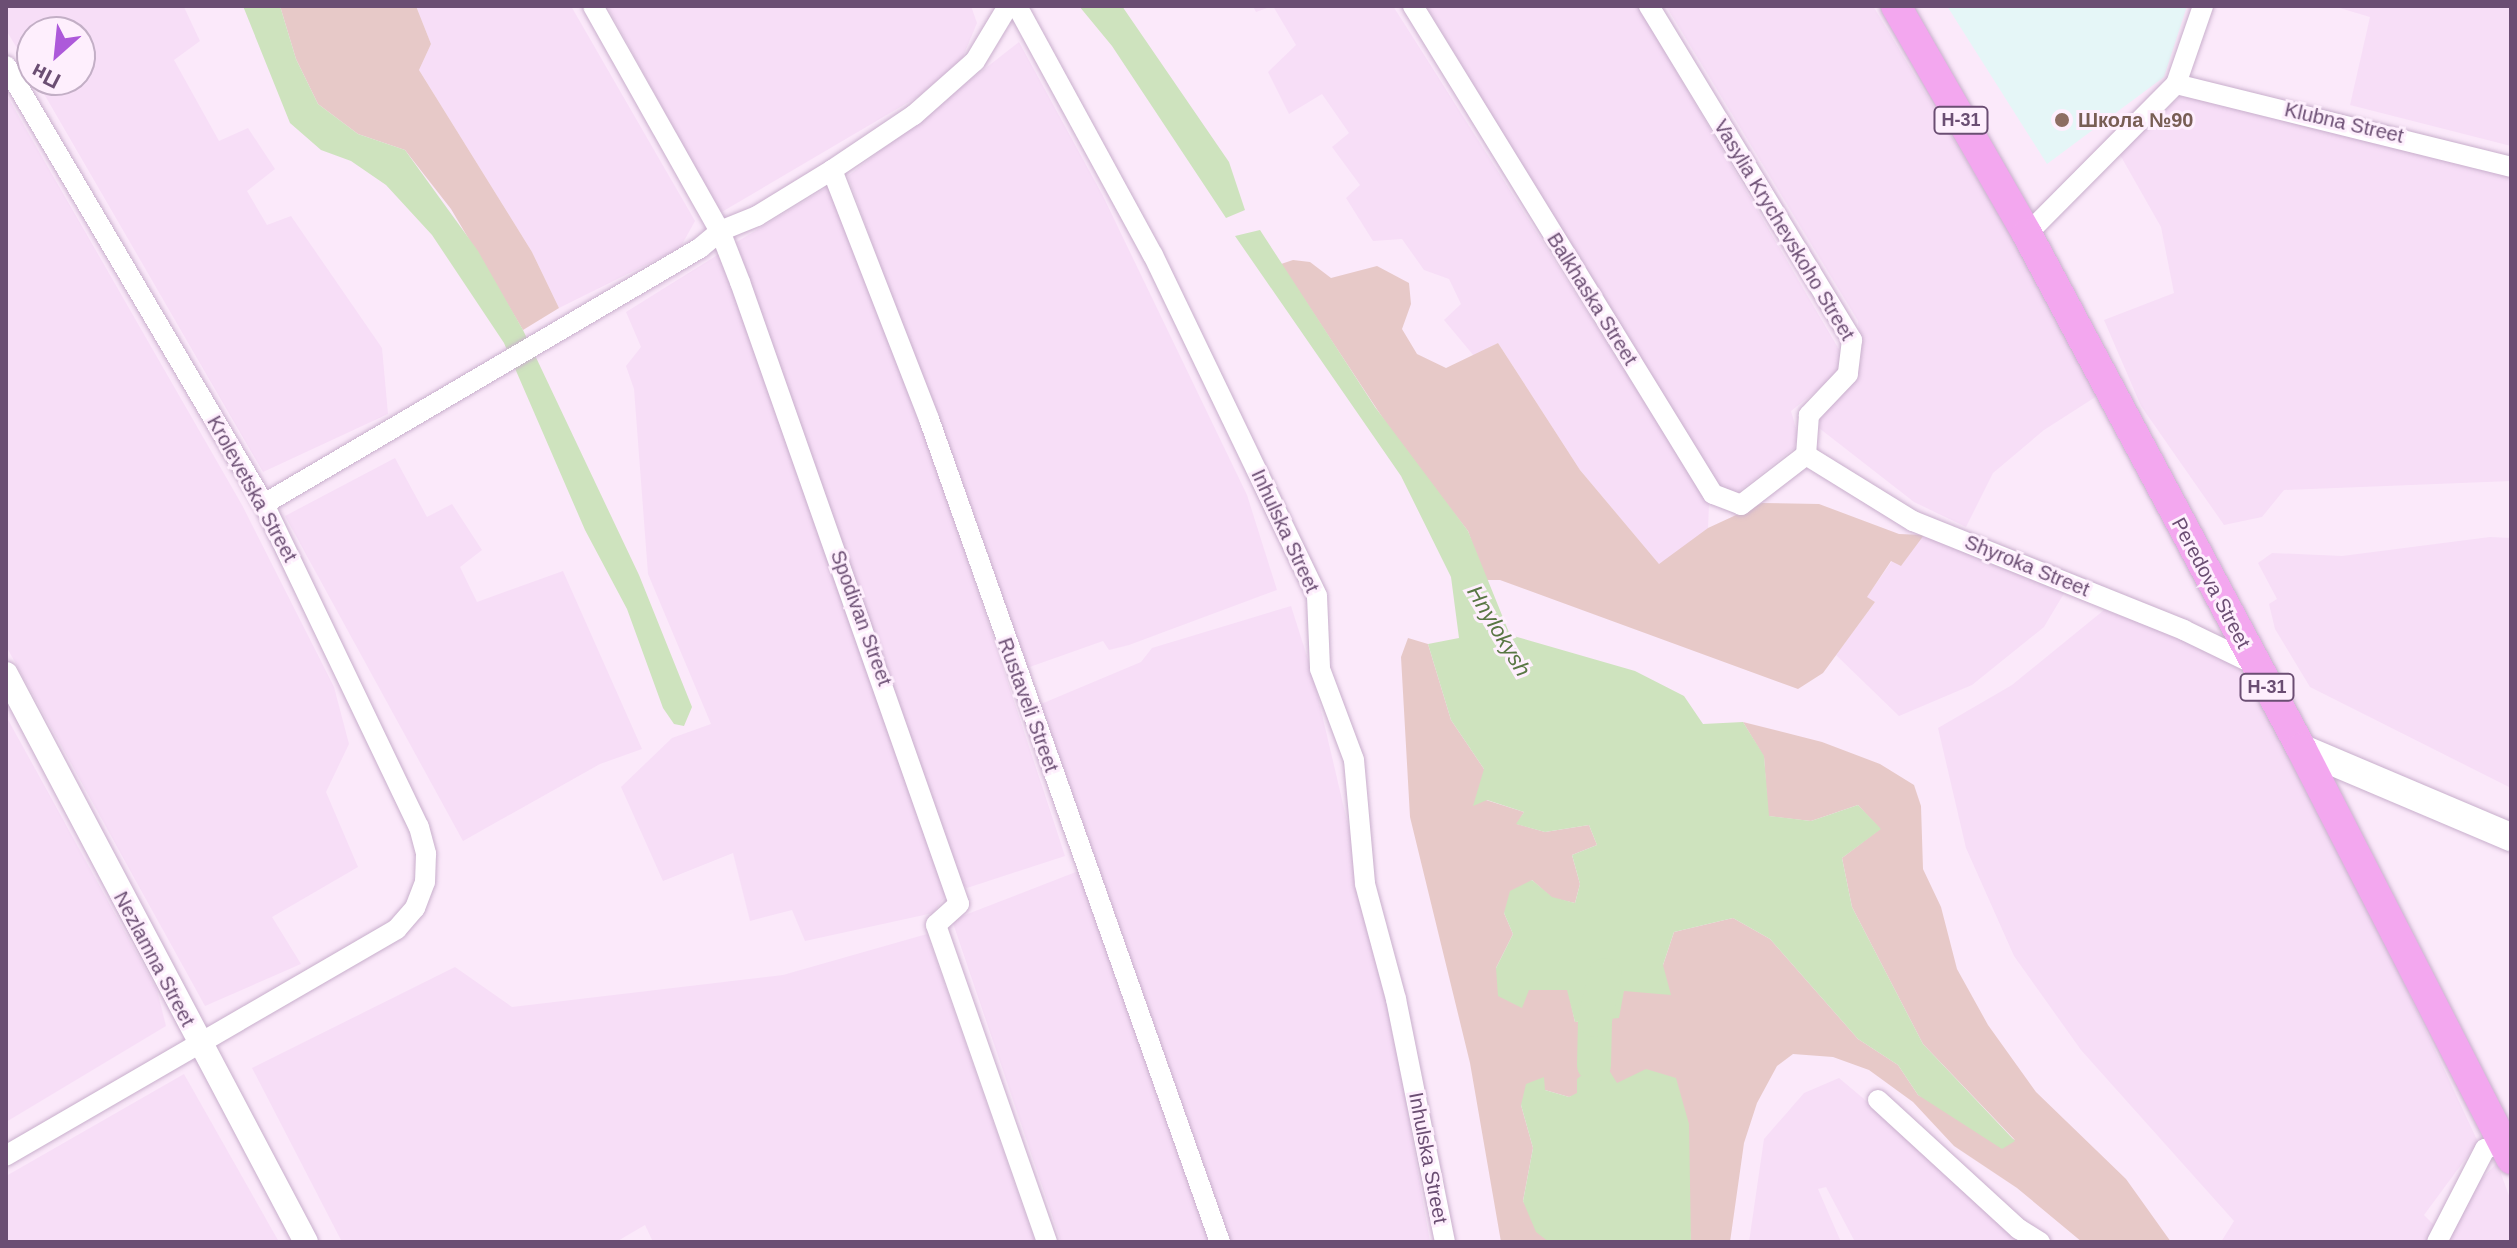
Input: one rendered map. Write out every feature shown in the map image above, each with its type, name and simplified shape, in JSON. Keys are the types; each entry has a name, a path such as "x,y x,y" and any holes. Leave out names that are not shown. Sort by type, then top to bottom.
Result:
{"main road":[{"name":"Peredova Street","path":"1896,6 2027,234 2301,748 2508,1157"},
{"path":"2301,748 2511,837"}],"street":[{"name":"Spodivan Street","path":"593,6 720,231 959,904 936,925 1047,1242"},
{"path":"264,504 545,341 700,248 720,231 757,216 832,170 914,115 975,61 1008,6"},
{"name":"Inhulska Street","path":"1017,6 1153,255 1317,596 1320,669 1354,760 1365,884 1396,999 1445,1242"},
{"name":"Balkhaska Street","path":"1413,6 1713,494 1741,505 1806,455"},
{"name":"Vasylia Krychevskoho Street","path":"1649,6 1852,340 1848,374 1809,415 1806,455"},
{"path":"2027,234 2176,84 2203,6"},
{"name":"Krolevetska Street","path":"6,66 264,504 419,827 426,854 425,882 415,908 397,929 198,1042"},
{"name":"Klubna Street","path":"2176,84 2511,167"},
{"name":"Rustaveli Street","path":"832,170 929,419 1220,1242"},
{"name":"Shyroka Street","path":"1806,455 1913,521 2184,630 2254,664"},
{"name":"Nezlamna Street","path":"6,674 306,1242"},
{"path":"6,1156 198,1042"},
{"path":"1878,1100 2040,1242"},
{"path":"2437,1242 2485,1149 2508,1157"}],"shaded area":[{"path":"6,6 184,7 200,41 174,60 219,141 248,128 275,169 247,191 267,225 291,216 382,348 388,414 263,472 45,96 96,96 96,16 16,16 16,47 6,30"},
{"path":"280,6 416,6 431,44 419,70 532,252 559,308 523,330 451,209 405,150 358,134 318,104 296,59"},
{"path":"416,6 571,6 695,221 680,248 559,308 532,252 419,70 431,44"},
{"path":"607,6 971,6 977,23 962,59 919,96 720,213"},
{"path":"1253,6 1273,6 1256,12"},
{"path":"1273,6 1393,6 1709,504 1708,528 1678,554 1659,564 1580,470 1498,343 1474,356 1444,320 1461,304 1449,279 1424,270 1402,239 1373,241 1346,198 1360,185 1332,147 1349,133 1322,94 1289,114 1268,72 1296,45"},
{"path":"1426,6 1638,6 1844,358 1840,372 1791,411 1798,435 1794,448 1733,496 1720,489 1707,472"},
{"path":"1666,6 1873,6 2016,243 2097,396 2044,430 1993,473 1966,527 1914,502 1819,428 1821,412 1853,380 1861,361 1858,321"},
{"name":"Школа №90","path":"1947,6 2187,6 2164,77 2047,164"},
{"path":"2333,6 2511,6 2511,146 2350,105 2370,17"},
{"path":"1019,42 1102,194 1247,495 1277,590 1129,645 1109,650 1103,641 1024,669 848,176"},
{"path":"2185,92 2511,165 2511,481 2284,490 2262,517 2224,525 2141,406 2104,320 2174,293 2161,227 2119,153"},
{"path":"6,94 242,505 334,687 349,744 326,792 358,867 272,917 301,964 205,1006 6,646"},
{"path":"828,187 922,421 1065,856 967,888 959,883 735,243"},
{"path":"719,254 949,891 933,913 805,941 792,910 750,921 733,853 663,881 621,787 672,738 711,724 648,574 634,389 626,366 641,347 626,312"},
{"path":"1293,260 1310,262 1331,278 1377,266 1409,283 1411,304 1402,329 1417,354 1446,368 1498,343 1580,470 1659,564 1708,528 1762,503 1819,504 1899,534 1924,535 1901,566 1891,561 1867,597 1875,602 1823,673 1798,689 1500,580 1485,580 1468,531 1400,444 1281,264"},
{"path":"395,458 427,517 452,504 482,550 460,567 477,602 563,571 642,749 600,764 463,841 285,516"},
{"path":"1924,535 2066,590 2044,627 1972,685 1899,716 1836,655 1875,602 1866,598 1892,561"},
{"path":"2490,537 2511,538 2511,788 2310,687 2275,629 2269,604 2277,599 2258,563 2272,553 2342,556"},
{"path":"1291,606 1312,672 1387,991 1430,1242 1227,1242 1041,704 1141,662 1152,648"},
{"path":"2104,610 2160,630 2241,669 2345,857 2478,1142 2424,1215 2436,1227 2427,1242 2221,1242 2234,1221 2081,1050 2014,956 1966,848 1938,728 2012,685"},
{"path":"1408,638 1428,644 1451,720 1484,769 1486,800 1524,812 1517,824 1545,832 1589,825 1597,845 1572,855 1580,884 1575,903 1552,898 1532,880 1504,913 1513,934 1496,968 1529,990 1568,990 1575,1022 1595,1020 1624,991 1663,965 1674,932 1733,918 1770,939 1858,1039 1898,1065 1918,1095 2015,1140 1923,1044 1852,907 1842,858 1880,829 1858,805 1811,821 1768,816 1764,757 1743,722 1822,742 1880,764 1914,785 1921,806 1923,869 1941,907 1957,969 1988,1025 2036,1092 2126,1179 2171,1242 2082,1242 2017,1188 1954,1146 1913,1102 1869,1070 1833,1057 1793,1054 1777,1066 1757,1103 1744,1143 1730,1242 1691,1242 1687,1194 1617,1084 1569,1097 1545,1090 1521,1105 1533,1148 1523,1201 1549,1242 1501,1242 1470,1063 1410,817 1401,657"},
{"path":"6,716 157,990 166,1026 6,1122"},
{"path":"1081,870 1212,1242 1061,1242 952,920"},
{"path":"927,934 1035,1242 653,1242 645,1225 616,1242 342,1242 252,1068 455,967 512,1007 783,975"},
{"path":"184,1074 279,1242 6,1242 6,1176"},
{"path":"1839,1078 2020,1242 1855,1242 1826,1187 1818,1189 1841,1242 1749,1242 1764,1139 1804,1093"},
{"path":"2497,1163 2511,1201 2511,1242 2449,1242 2472,1189"}],"water":[{"path":"243,6 280,6 296,59 318,104 358,134 405,150 478,251 523,330 639,575 692,707 684,726 674,724 663,708 627,609 585,530 504,343 432,235 386,185 351,161 321,150 290,123"},
{"path":"1079,6 1122,6 1229,162 1245,210 1226,218 1112,46"},
{"path":"1260,230 1375,407 1468,531 1510,635 1635,671 1684,696 1703,724 1743,722 1764,756 1769,816 1811,821 1858,805 1881,829 1842,858 1852,907 1923,1044 2015,1141 2002,1149 1918,1095 1898,1065 1858,1039 1770,939 1733,918 1674,932 1663,965 1671,995 1624,991 1619,1018 1575,1022 1567,990 1529,990 1522,1008 1498,996 1496,968 1513,934 1504,913 1510,891 1532,880 1552,897 1575,903 1580,884 1572,855 1597,845 1589,825 1545,832 1516,824 1524,812 1487,800 1473,806 1484,769 1451,720 1428,644 1459,638 1451,577 1401,476 1235,236"},
{"path":"1594,1065 1607,1067 1617,1083 1646,1069 1676,1078 1689,1124 1691,1242 1549,1242 1536,1232 1523,1201 1533,1148 1521,1105 1526,1084 1544,1077 1545,1090 1569,1097 1577,1093 1577,1079"}],"waterway":[{"name":"Hnylokysh","path":"1594,1065 1595,1020 1605,975"}],"place":[{"name":"Школа №90","path":"2062,120"}]}
